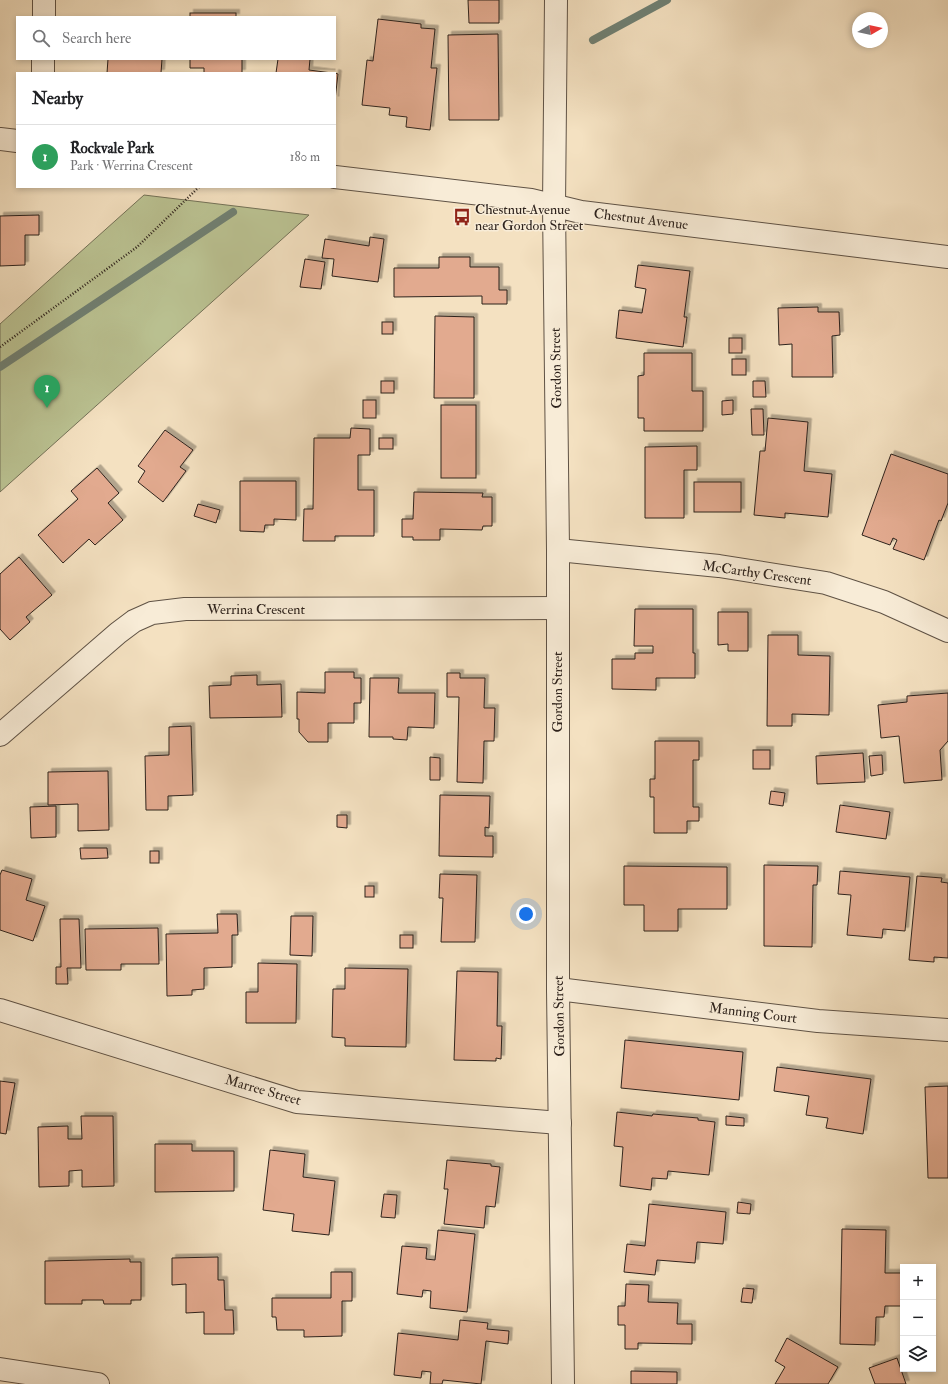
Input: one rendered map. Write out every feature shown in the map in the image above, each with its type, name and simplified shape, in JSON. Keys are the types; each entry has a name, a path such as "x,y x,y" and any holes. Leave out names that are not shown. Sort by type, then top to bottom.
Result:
{"street":[{"path":"44,0 44,16"},
{"name":"Gordon Street","path":"556,0 554,206 558,550 558,989 563,1384"},
{"path":"43,60 43,72"},
{"path":"0,139 16,141"},
{"name":"Chestnut Avenue","path":"336,178 531,200 581,212 948,257"},
{"name":"McCarthy Crescent","path":"558,550 719,566 826,583 884,602 948,631"},
{"name":"Werrina Crescent","path":"0,736 118,633 134,621 152,612 185,609 557,608"},
{"name":"Manning Court","path":"558,989 818,1021 948,1030"},
{"name":"Marree Street","path":"0,1010 297,1102 560,1123"},
{"path":"0,1369 98,1384"}],"path":[{"path":"0,347 137,247 198,188"}],"green space":[{"path":"144,195 309,215 0,492 0,324"}],"building":[{"path":"468,0 499,0 499,23 469,23"},
{"path":"190,13 236,13 236,16 190,16"},
{"path":"378,19 421,24 421,28 435,29 431,68 437,68 430,130 406,127 407,117 389,115 390,108 362,105 367,60 373,61"},
{"path":"498,34 499,120 449,120 448,35"},
{"path":"108,60 162,60 161,72 107,72"},
{"path":"190,60 242,60 242,72 204,72 204,68 190,68"},
{"path":"278,60 310,60 309,70 324,72 276,72"},
{"path":"336,73 338,74 336,91"},
{"path":"39,215 39,235 25,235 25,265 0,266 0,216"},
{"path":"370,237 384,239 378,282 332,276 334,259 322,258 325,239 369,246"},
{"path":"439,257 470,257 470,267 499,267 499,290 507,290 507,304 482,304 482,296 394,297 394,268 439,268"},
{"path":"305,259 325,262 321,289 300,287"},
{"path":"638,265 690,271 684,317 687,317 683,347 616,338 619,310 642,313 646,289 635,287"},
{"path":"818,307 818,312 839,312 840,335 832,336 833,377 792,377 792,344 779,345 778,308"},
{"path":"435,316 474,317 474,398 434,398"},
{"path":"382,322 393,322 393,334 382,334"},
{"path":"729,338 742,338 742,353 729,353"},
{"path":"644,353 692,353 692,391 703,391 703,431 644,431 644,418 638,418 638,376 644,375"},
{"path":"732,359 746,359 746,375 732,375"},
{"path":"381,381 394,381 394,393 381,393"},
{"path":"753,381 765,381 766,397 753,397"},
{"path":"363,400 376,400 376,418 363,418"},
{"path":"733,400 733,414 722,415 722,401"},
{"path":"441,405 476,405 476,478 441,478"},
{"path":"751,409 763,409 764,435 752,435"},
{"path":"768,418 808,422 804,471 832,474 828,517 785,513 785,518 754,515 760,451 765,451"},
{"path":"351,428 370,429 370,455 358,455 358,490 374,490 374,536 335,536 335,541 303,541 304,509 313,509 314,438 350,438"},
{"path":"165,430 193,450 180,467 186,471 163,502 138,482 145,471 138,466"},
{"path":"379,438 393,438 393,449 379,449"},
{"path":"697,446 697,470 684,470 684,518 645,518 645,447"},
{"path":"891,454 948,474 948,503 941,521 939,520 924,560 893,549 897,540 893,538 890,545 862,535"},
{"path":"97,468 119,493 108,503 123,520 95,545 89,539 63,563 38,535 78,499 71,491"},
{"path":"240,481 296,481 296,520 274,519 274,525 265,525 264,532 240,531"},
{"path":"694,482 741,482 741,512 694,512"},
{"path":"414,492 483,493 482,497 492,497 492,526 483,526 482,530 440,529 440,540 413,540 413,537 402,537 402,519 413,519"},
{"path":"198,504 220,510 216,523 194,516"},
{"path":"19,557 52,595 26,617 30,622 10,640 0,629 0,574"},
{"path":"635,609 693,609 693,653 695,653 695,678 656,678 656,690 612,689 612,659 635,659 635,653 653,653 653,646 634,646"},
{"path":"718,612 748,612 748,651 728,651 728,644 718,645"},
{"path":"768,635 798,635 798,655 830,656 829,715 792,714 792,726 767,726"},
{"path":"325,672 354,672 354,678 361,678 361,703 354,703 354,723 328,723 328,742 308,742 299,732 299,719 297,719 297,692 325,693"},
{"path":"447,673 460,673 460,678 485,678 484,708 495,708 494,741 484,741 483,783 457,782 459,697 447,697"},
{"path":"257,675 257,685 281,684 282,717 210,718 209,686 231,685 231,676"},
{"path":"370,678 399,678 398,693 435,693 434,728 408,727 407,740 393,739 393,737 369,737"},
{"path":"948,693 948,741 940,750 942,780 904,783 899,736 881,738 878,705 907,702 907,696"},
{"path":"191,726 193,795 168,796 168,810 146,810 145,756 169,755 169,727"},
{"path":"655,741 699,741 699,760 693,760 693,807 699,807 699,821 687,821 687,833 654,833 654,797 650,797 650,779 655,779"},
{"path":"753,750 770,750 770,769 753,769"},
{"path":"863,753 865,782 817,784 816,756"},
{"path":"882,755 883,774 871,776 869,756"},
{"path":"430,757 440,758 440,780 430,780"},
{"path":"108,771 109,830 78,831 78,804 48,805 48,772"},
{"path":"771,791 785,793 783,806 769,804"},
{"path":"440,795 490,796 489,828 485,827 485,836 493,836 493,857 439,856"},
{"path":"840,805 890,812 886,839 836,832"},
{"path":"56,806 56,837 31,838 30,807"},
{"path":"337,815 347,815 347,828 337,827"},
{"path":"80,848 107,848 108,858 81,859"},
{"path":"150,851 159,851 159,863 150,863"},
{"path":"764,865 818,866 817,885 813,885 812,947 764,946"},
{"path":"624,866 727,867 727,909 678,909 678,931 644,931 644,905 624,905"},
{"path":"2,870 32,879 26,900 45,906 33,941 0,930 0,875"},
{"path":"840,871 910,877 905,931 883,929 882,938 847,935 851,895 838,894"},
{"path":"440,874 477,875 475,942 441,942 443,898 439,898"},
{"path":"917,876 942,878 941,882 948,883 948,958 934,957 934,962 909,960"},
{"path":"365,886 374,886 374,897 365,897"},
{"path":"217,914 237,914 238,935 232,935 232,967 204,968 204,989 192,990 192,995 167,996 166,934 218,933"},
{"path":"291,916 313,916 312,956 290,955"},
{"path":"60,919 79,919 81,968 67,968 68,984 56,984 56,967 61,967"},
{"path":"158,928 159,964 121,964 121,970 86,970 85,929"},
{"path":"400,935 413,935 413,948 400,948"},
{"path":"258,963 297,964 296,1023 246,1023 246,992 258,992"},
{"path":"345,968 408,969 406,1047 345,1046 345,1038 332,1037 333,989 345,989"},
{"path":"457,971 498,972 497,1026 502,1026 501,1059 496,1058 496,1061 454,1060"},
{"path":"625,1040 743,1052 739,1100 621,1088"},
{"path":"777,1067 871,1079 863,1134 826,1128 828,1118 806,1115 809,1096 774,1091"},
{"path":"0,1081 15,1083 6,1134 0,1133"},
{"path":"948,1086 948,1178 928,1178 925,1087"},
{"path":"617,1112 652,1116 653,1114 698,1118 698,1120 715,1122 709,1175 668,1171 667,1179 652,1178 651,1190 620,1186 623,1147 614,1146"},
{"path":"81,1116 113,1116 114,1186 82,1187 82,1170 69,1171 69,1186 39,1187 38,1127 68,1126 68,1139 82,1139"},
{"path":"726,1116 744,1118 744,1126 726,1125"},
{"path":"155,1144 192,1144 192,1151 234,1151 234,1191 155,1192"},
{"path":"270,1150 305,1154 303,1177 335,1181 329,1235 292,1231 294,1214 263,1210"},
{"path":"447,1160 491,1164 491,1166 500,1167 495,1207 486,1206 484,1228 444,1224 448,1189 444,1189"},
{"path":"384,1194 397,1195 395,1218 381,1217"},
{"path":"738,1202 751,1204 750,1214 737,1213"},
{"path":"649,1204 726,1212 723,1244 697,1242 695,1263 657,1260 655,1275 624,1272 627,1244 645,1246"},
{"path":"842,1229 886,1230 885,1273 900,1273 900,1306 885,1306 884,1317 876,1317 875,1345 840,1344"},
{"path":"438,1230 475,1234 467,1312 430,1308 431,1291 423,1290 422,1297 397,1294 402,1246 427,1248 426,1259 435,1260"},
{"path":"218,1257 218,1280 224,1280 225,1310 233,1310 234,1334 204,1334 204,1312 186,1313 186,1284 172,1285 172,1258"},
{"path":"130,1259 130,1262 141,1262 141,1300 131,1300 131,1304 104,1304 103,1300 82,1300 82,1304 45,1304 45,1261"},
{"path":"331,1272 352,1272 352,1301 342,1301 342,1336 304,1337 304,1330 277,1330 276,1317 272,1317 272,1298 331,1298"},
{"path":"626,1284 649,1285 648,1302 678,1303 677,1324 692,1324 692,1344 638,1343 638,1349 625,1349 625,1325 618,1325 618,1306 625,1306"},
{"path":"743,1288 754,1289 752,1303 741,1302"},
{"path":"460,1320 488,1323 487,1329 509,1331 508,1344 486,1341 481,1384 443,1380 442,1384 430,1384 431,1372 422,1371 421,1378 394,1375 398,1333 458,1340"},
{"path":"787,1338 838,1367 828,1384 775,1384 785,1367 775,1361"},
{"path":"897,1358 900,1372 902,1372 906,1384 875,1384 869,1368"},
{"path":"631,1371 677,1372 677,1384 631,1384"}],"waterway":[{"path":"593,40 667,0"},
{"path":"0,367 233,212"}],"place":[{"name":"Chestnut Avenue near Gordon Street","path":"462,217"},
{"name":"Rockvale Park","path":"47,408"}]}
